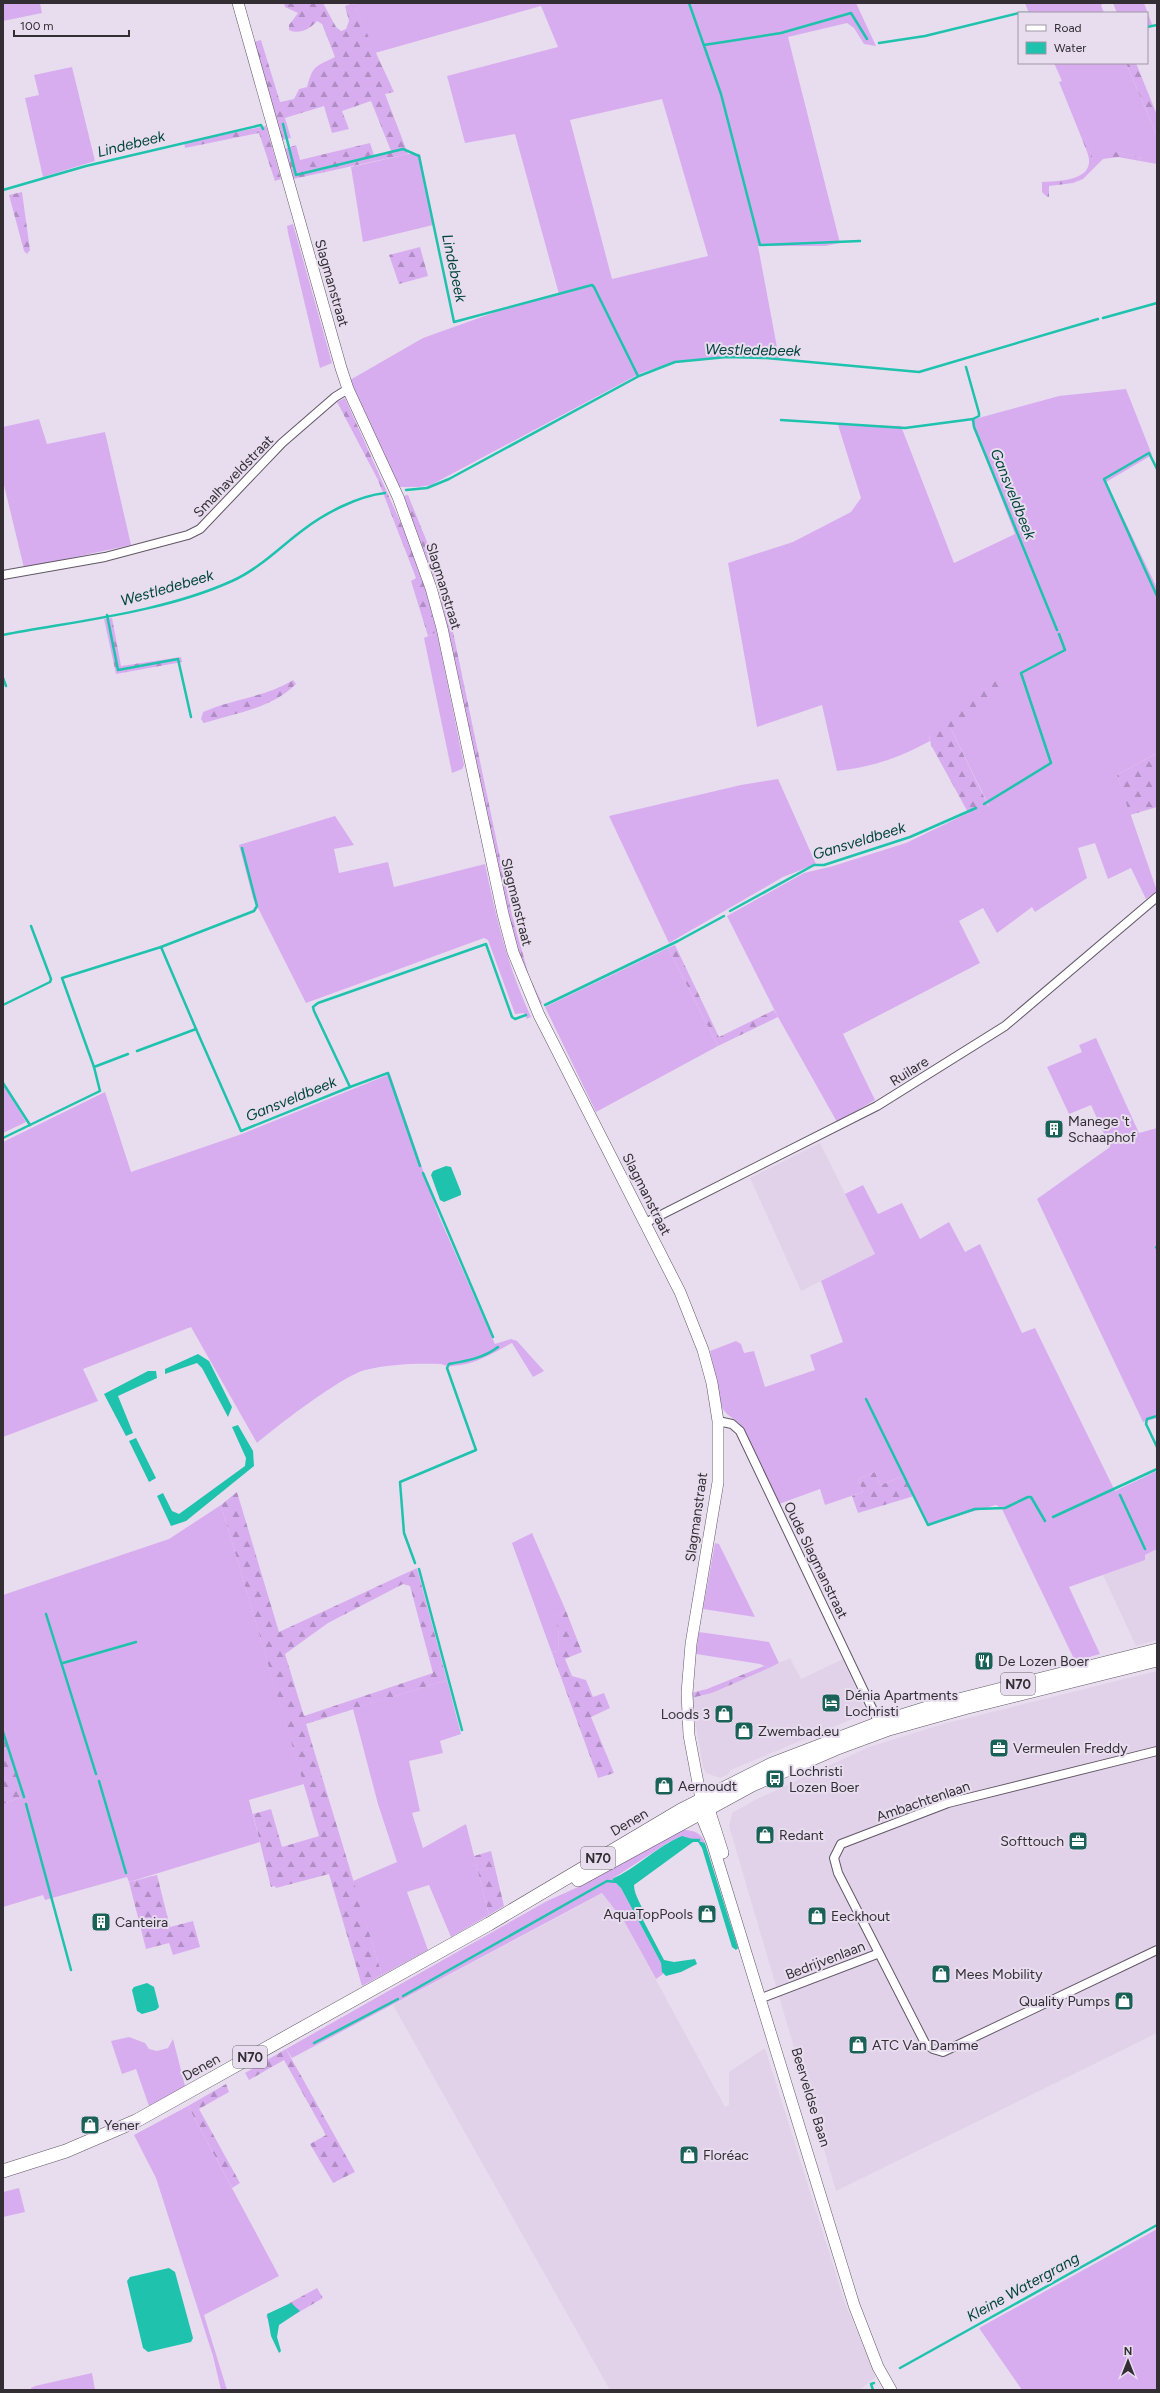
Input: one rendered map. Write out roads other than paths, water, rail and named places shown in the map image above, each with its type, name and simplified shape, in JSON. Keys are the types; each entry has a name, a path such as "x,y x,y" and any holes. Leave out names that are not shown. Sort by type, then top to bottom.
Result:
{"main road":[{"name":"Slagmanstraat","path":"238,3 348,389 398,497 431,588 442,628 503,914 517,963 538,1015 680,1292 697,1332 712,1383 718,1421 718,1482 690,1644 687,1678 689,1735 704,1807"},
{"name":"N70","path":"879,1723 962,1697 1157,1650"},
{"name":"N70","path":"704,1807 785,1770 889,1729 964,1708 1157,1660"},
{"name":"Denen","path":"3,2171 66,2151 136,2121 489,1924 495,1923 551,1895 704,1807 772,1764 879,1723"},
{"name":"Beerveldse Baan","path":"704,1807 712,1842 860,2303 878,2351 898,2390"},
{"name":"Beerveldse Baan","path":"762,1998 854,2305 878,2367 891,2390"}],"street":[{"name":"Smalhaveldstraat","path":"3,576 105,557 188,535 200,529 282,443 335,397 348,389"},
{"name":"Ruilare","path":"645,1223 877,1106 1005,1026 1157,897"},
{"name":"Oude Slagmanstraat","path":"718,1421 732,1424 740,1431 879,1723"},
{"name":"Ambachtenlaan","path":"877,1954 834,1866 836,1850 841,1844 948,1803 1157,1750"},
{"name":"Bedrijvenlaan","path":"762,1998 877,1954 924,2043 933,2049 943,2052 1157,1950"}],"water":[{"path":"446,1166 451,1167 461,1195 444,1202 440,1200 431,1175 433,1171"},
{"path":"198,1354 209,1361 232,1407 228,1417 202,1368 197,1363 165,1374 165,1369"},
{"path":"148,1371 156,1371 157,1378 118,1396 133,1433 126,1436 104,1394"},
{"path":"238,1425 253,1451 254,1466 186,1521 171,1526 157,1496 163,1493 172,1511 179,1514 245,1466 246,1458 232,1427"},
{"path":"136,1438 156,1478 149,1482 129,1441"},
{"path":"682,1836 705,1843 738,1948 736,1950 732,1947 702,1848 698,1842 693,1842 634,1885 634,1889 643,1910 645,1919 643,1920 664,1960 674,1962 695,1959 697,1964 681,1972 666,1976 662,1972 661,1963 621,1888 612,1879"},
{"path":"147,1983 154,1987 159,2007 156,2010 142,2014 137,2011 132,1990 134,1987"},
{"path":"169,2268 175,2272 193,2338 191,2342 148,2352 143,2348 127,2281 130,2277"},
{"path":"291,2303 300,2311 279,2325 277,2337 281,2351 279,2353 271,2336 267,2314"}],"waterway":[{"path":"689,3 721,94 760,245 860,241"},
{"path":"704,45 781,33 851,13 867,39"},
{"path":"879,43 925,36 1018,13"},
{"path":"1148,27 1157,25"},
{"name":"Lindebeek","path":"283,124 296,175 403,149 419,156 454,322 592,285 638,376"},
{"name":"Lindebeek","path":"3,190 86,166 261,125 263,129"},
{"name":"Westledebeek","path":"1103,318 1157,303"},
{"name":"Westledebeek","path":"406,490 427,488 449,479 639,376 675,362 727,357 766,358 919,372 1098,319"},
{"name":"Gansveldbeek","path":"966,367 979,413 979,416 973,419 974,427 1057,630"},
{"path":"781,420 905,428 973,419"},
{"path":"1157,469 1149,453 1104,479 1157,596"},
{"name":"Westledebeek","path":"3,635 149,608 206,592 242,576 321,517 342,506 364,498 385,493"},
{"path":"107,615 118,670 178,659 191,717"},
{"name":"Gansveldbeek","path":"984,804 1051,763 1021,673 1065,650 1059,634"},
{"path":"3,678 6,686"},
{"name":"Gansveldbeek","path":"730,911 814,865 824,865 910,837 976,808"},
{"path":"94,1067 62,978 161,947 254,911 257,906 242,848"},
{"name":"Gansveldbeek","path":"545,1005 678,941 724,916"},
{"path":"3,1005 50,982 51,979 31,926"},
{"name":"Gansveldbeek","path":"137,1051 196,1029 241,1131 350,1087 314,1011 313,1007 318,1003 486,944 512,1017 515,1019 526,1015"},
{"path":"161,947 196,1029"},
{"name":"Gansveldbeek","path":"3,1138 100,1091 94,1067 128,1054"},
{"path":"350,1087 388,1073 420,1166"},
{"path":"3,1083 30,1125"},
{"path":"423,1173 493,1337"},
{"path":"415,1563 404,1533 400,1482 476,1450 447,1368 449,1364 487,1354 498,1347"},
{"path":"866,1399 928,1525 975,1509 1005,1508 1028,1497 1031,1497 1045,1521"},
{"path":"1157,1416 1147,1419 1146,1424 1157,1447"},
{"path":"1053,1517 1157,1469"},
{"path":"1120,1495 1145,1549"},
{"path":"419,1569 462,1730"},
{"path":"46,1614 96,1774"},
{"path":"63,1663 136,1642"},
{"path":"3,1732 24,1797"},
{"path":"99,1781 126,1873"},
{"path":"26,1804 71,1970"},
{"path":"688,1840 699,1840"},
{"path":"403,1996 607,1881 618,1882"},
{"path":"314,2043 398,1999"},
{"name":"Kleine Watergrang","path":"900,2368 1157,2225"},
{"name":"Kleine Watergrang","path":"873,2390 871,2384 874,2383"}],"place":[{"name":"Manege 't Schaaphof","path":"1054,1129"},
{"name":"De Lozen Boer","path":"984,1661"},
{"name":"Dénia Apartments Lochristi","path":"831,1703"},
{"name":"Loods 3","path":"724,1714"},
{"name":"Zwembad.eu","path":"744,1731"},
{"name":"Vermeulen Freddy","path":"999,1748"},
{"name":"Lochristi Lozen Boer","path":"775,1779"},
{"name":"Aernoudt","path":"664,1786"},
{"name":"Redant","path":"765,1835"},
{"name":"Softtouch","path":"1078,1841"},
{"name":"AquaTopPools","path":"707,1914"},
{"name":"Eeckhout","path":"817,1916"},
{"name":"Canteira","path":"101,1922"},
{"name":"Mees Mobility","path":"941,1974"},
{"name":"Quality Pumps","path":"1124,2001"},
{"name":"ATC Van Damme","path":"858,2045"},
{"name":"Yener","path":"90,2125"},
{"name":"Floréac","path":"689,2155"}]}
